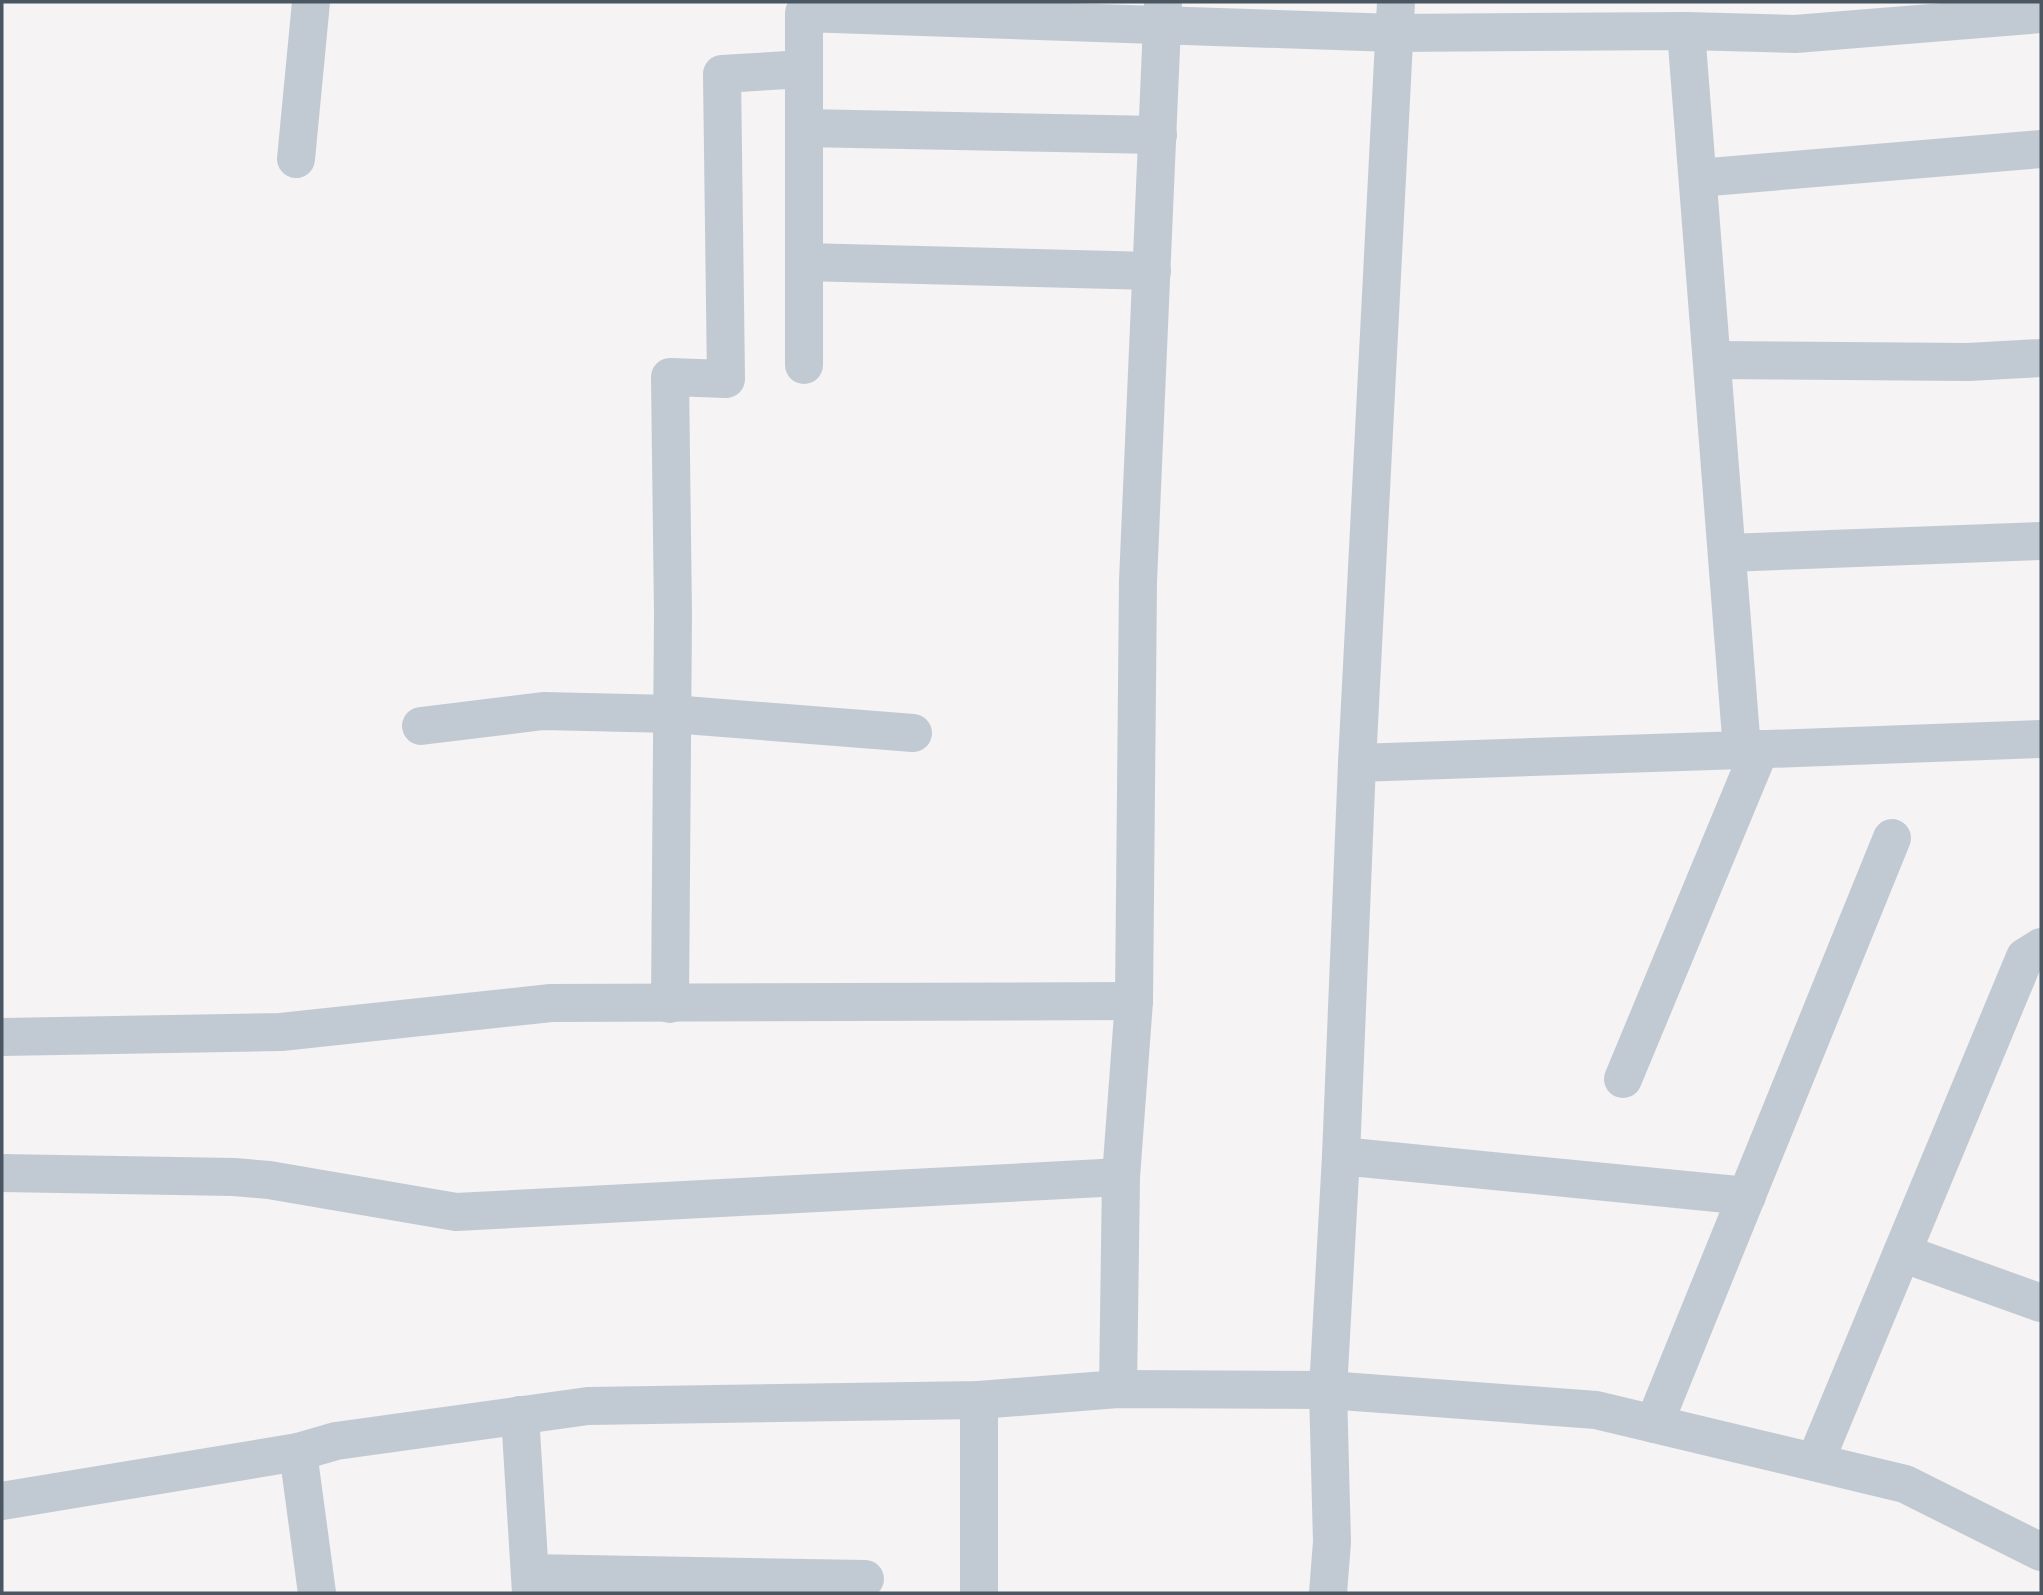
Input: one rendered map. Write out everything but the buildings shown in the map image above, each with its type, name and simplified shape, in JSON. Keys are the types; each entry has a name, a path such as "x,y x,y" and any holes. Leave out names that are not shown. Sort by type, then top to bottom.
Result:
{"street":[{"path":"296,159 311,2"},
{"path":"804,365 804,13 1163,13 1395,17 1686,31 1793,18 2041,14"},
{"path":"1118,1389 1121,1177 1134,1001 1138,580 1163,13"},
{"path":"1328,1593 1332,1542 1328,1390 1395,17"},
{"path":"1622,1079 1751,750 1727,553 1686,31"},
{"path":"670,1004 673,614 670,377 726,379 722,74 804,69"},
{"path":"804,128 1158,135"},
{"path":"1698,178 2041,149"},
{"path":"804,262 1152,271"},
{"path":"1712,360 1968,362 2041,358"},
{"path":"1727,553 2041,541"},
{"path":"421,726 543,711 672,714 913,733"},
{"path":"1357,763 2041,739"},
{"path":"1654,1424 1892,838"},
{"path":"1815,1462 2025,957 2041,947"},
{"path":"2,1037 281,1032 551,1003 1134,1001"},
{"path":"1341,1156 1747,1196"},
{"path":"2,1173 234,1177 268,1180 456,1212 1121,1177"},
{"path":"1902,1253 2041,1303"},
{"path":"2,1501 298,1452 336,1441 588,1406 979,1400 1118,1389 1328,1390 1596,1410 1905,1484 2041,1552"},
{"path":"979,1400 979,1593"},
{"path":"520,1415 531,1583 865,1579"},
{"path":"298,1452 317,1593"}]}
